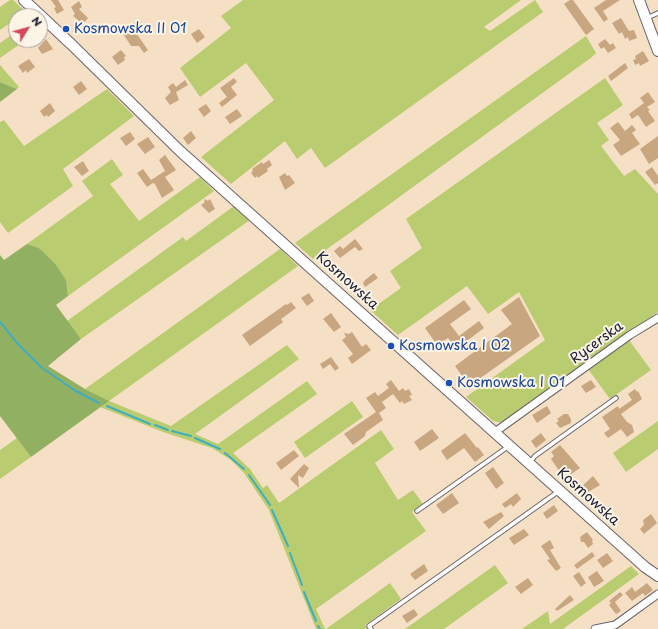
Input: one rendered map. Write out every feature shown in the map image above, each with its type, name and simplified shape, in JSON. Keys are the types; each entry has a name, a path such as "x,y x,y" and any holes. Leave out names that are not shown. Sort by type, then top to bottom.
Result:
{"street":[{"name":"Kosmowska","path":"24,0 180,151 645,567 658,576"},
{"path":"639,0 658,51"},
{"name":"Rycerska","path":"495,432 630,335 658,318"},
{"path":"595,629 614,625 658,594"}],"lane":[{"path":"646,18 658,13"},
{"path":"529,463 535,456 616,398"},
{"path":"417,512 510,446"},
{"path":"371,629 369,626 560,491"}],"green space":[{"path":"10,0 13,0 22,8 8,8 8,24 0,30 0,7"},
{"path":"243,0 521,0 484,27 490,31 535,0 543,12 325,168 311,148 297,159 285,141 231,184 201,157 274,100 246,63 200,97 180,68 231,28 221,16"},
{"path":"586,36 596,53 592,57 358,227 313,259 295,243"},
{"path":"8,38 8,48 14,48 0,58 0,43"},
{"path":"0,65 19,87 17,89 0,82"},
{"path":"605,78 623,105 597,123 609,140 601,146 624,176 635,169 658,194 658,312 503,423 493,421 466,397 545,340 519,292 488,314 467,286 398,335 370,310 401,288 390,271 422,248 406,219"},
{"path":"0,82 17,89 0,102"},
{"path":"107,89 134,116 63,169 73,186 8,233 0,222 0,122 4,120 24,146"},
{"path":"112,159 123,175 110,184 139,221 200,177 214,191 68,296 66,280 39,248 27,244 93,196 82,181"},
{"path":"234,206 250,220 81,339 67,321 183,237 186,241"},
{"path":"27,244 39,248 56,265 66,280 68,296 56,305 81,339 48,366 85,389 109,401 31,457 0,416 0,255 4,260"},
{"path":"280,249 298,266 109,401 171,426 287,345 299,359 195,434 218,444 307,381 317,394 233,453 250,469 263,488 267,485 279,503 381,430 394,449 375,463 398,500 413,490 423,504 412,512 426,531 316,609 325,629 316,629 269,510 244,473 231,460 212,448 163,432 100,407 108,401 85,389"},
{"path":"629,340 651,370 610,399 588,369"},
{"path":"352,401 363,417 305,458 294,442"},
{"path":"658,421 658,449 626,472 613,453"},
{"path":"17,438 31,457 0,479 0,450"},
{"path":"495,565 508,583 444,629 405,629"},
{"path":"631,566 639,574 563,629 522,629 548,611 550,624"},
{"path":"390,583 401,599 365,625 367,629 326,629"}],"building":[{"path":"51,0 58,0 64,10 57,14 54,8 56,7"},
{"path":"570,0 573,0 594,29 586,35 564,4"},
{"path":"606,0 620,0 603,11 608,19 604,22 594,8"},
{"path":"79,1 82,7 79,9 88,18 83,24 73,16 75,14 71,7"},
{"path":"621,18 629,31 634,30 637,38 629,41 628,37 625,39 622,32 619,34 612,23"},
{"path":"138,20 143,26 136,33 148,50 144,53 139,46 131,46 122,32"},
{"path":"199,29 205,37 197,43 191,34"},
{"path":"605,39 610,45 613,43 616,48 608,53 604,47 601,49 598,44"},
{"path":"48,42 53,49 42,54 38,48 48,48"},
{"path":"121,50 126,56 124,57 125,60 118,65 112,57"},
{"path":"643,51 649,61 640,66 639,63 635,65 633,60 636,59 635,56"},
{"path":"29,59 35,67 27,73 26,70 23,73 18,66"},
{"path":"625,63 628,68 611,81 608,76"},
{"path":"234,78 237,82 231,87 237,95 222,107 219,103 227,97 220,88"},
{"path":"185,80 188,85 176,92 179,100 170,105 165,98 171,92 168,87 173,83 176,87"},
{"path":"81,81 87,89 79,95 73,87"},
{"path":"648,92 655,102 647,107 655,121 646,127 638,115 632,119 629,114 644,103 640,98"},
{"path":"50,103 55,111 48,117 47,115 44,117 40,111"},
{"path":"206,104 211,111 204,117 198,109"},
{"path":"237,109 242,116 230,124 225,117"},
{"path":"618,122 625,131 632,125 636,130 632,133 640,144 621,156 613,145 620,140 610,128"},
{"path":"191,131 196,138 188,145 183,138"},
{"path":"130,132 135,139 126,146 120,138"},
{"path":"658,136 658,158 649,164 640,149"},
{"path":"148,137 155,147 145,154 137,144"},
{"path":"165,155 176,170 165,177 174,190 162,198 155,184 153,183 147,187 137,173 143,169 151,180 165,171 159,160"},
{"path":"269,160 272,165 267,169 268,171 258,178 257,176 255,178 251,173 253,171 252,169 262,162 263,164"},
{"path":"83,161 89,171 82,176 74,167"},
{"path":"652,167 658,176 658,183 655,185 645,172"},
{"path":"285,173 287,176 289,175 295,183 285,190 279,177"},
{"path":"205,199 208,201 210,199 215,209 209,213 201,205 204,203"},
{"path":"355,239 363,249 359,251 355,247 340,258 334,251 340,246 343,249"},
{"path":"374,273 378,278 365,287 363,283"},
{"path":"309,293 314,301 307,306 301,298"},
{"path":"519,297 540,336 469,386 455,366 512,324 501,310"},
{"path":"464,300 471,309 450,324 459,336 479,321 484,328 456,349 448,338 437,345 425,328"},
{"path":"291,302 296,308 281,319 283,322 250,346 242,335"},
{"path":"331,313 341,327 334,332 323,319"},
{"path":"352,332 362,347 366,344 371,350 352,364 348,358 353,354 342,340 346,337 344,333 349,334"},
{"path":"331,357 339,368 335,371 330,364 323,369 320,364"},
{"path":"391,380 399,391 403,388 405,391 409,389 412,395 409,396 412,400 404,404 402,401 400,403 393,394 382,402 386,408 379,413 383,420 366,432 365,436 353,445 344,434 376,412 366,398 375,392 378,396 389,388 386,384"},
{"path":"591,380 596,387 586,393 581,386"},
{"path":"635,389 637,392 638,391 642,399 621,414 627,422 632,425 634,432 627,437 621,429 608,438 604,433 610,429 602,417 618,406 619,409 632,400 628,394"},
{"path":"547,406 551,413 537,423 532,415"},
{"path":"564,414 568,414 571,419 571,423 560,428 556,423 559,421 557,419"},
{"path":"432,429 439,438 420,451 414,442"},
{"path":"465,433 484,455 475,462 464,448 447,460 441,451"},
{"path":"541,433 546,440 536,448 531,441"},
{"path":"560,445 580,468 567,477 563,470 560,472 551,459 554,456 551,452"},
{"path":"294,450 299,456 281,470 276,463"},
{"path":"304,464 309,468 303,478 298,475 299,488 290,479"},
{"path":"493,467 504,483 496,489 485,473"},
{"path":"593,476 600,485 583,495 580,491 583,489 581,487"},
{"path":"452,493 459,503 443,514 436,505"},
{"path":"517,493 521,499 513,507 511,504 505,508 502,504"},
{"path":"554,505 558,511 547,519 543,513"},
{"path":"501,512 504,516 489,529 483,522"},
{"path":"651,514 657,523 644,534 640,529 644,525 643,520"},
{"path":"524,529 529,535 514,545 509,538"},
{"path":"587,532 593,540 593,544 588,548 584,542 581,542 580,537"},
{"path":"550,540 554,548 550,550 561,568 556,571 547,560 550,559 541,546"},
{"path":"592,552 595,556 577,569 574,565"},
{"path":"607,553 613,561 603,568 597,560"},
{"path":"424,564 428,571 415,580 410,574"},
{"path":"597,571 604,581 594,587 588,577"},
{"path":"579,572 586,583 581,587 573,576"},
{"path":"528,578 533,585 521,594 515,587"},
{"path":"647,583 653,590 645,596 643,593 632,601 625,593 632,587 635,592"},
{"path":"620,592 623,595 615,602 621,611 616,614 609,605 611,603 609,601"},
{"path":"570,595 574,600 557,611 555,609"},
{"path":"414,609 418,615 407,623 402,616"}],"waterway":[{"path":"0,322 18,344 41,367 74,390 99,403"},
{"path":"107,406 150,424"},
{"path":"155,425 168,430"},
{"path":"172,431 191,436"},
{"path":"195,438 220,449"},
{"path":"225,453 244,469"},
{"path":"249,475 270,505"},
{"path":"272,510 288,546"},
{"path":"290,553 302,585"},
{"path":"304,592 316,621"}],"place":[{"name":"Kosmowska II 01","path":"66,29"},
{"name":"Kosmowska I 02","path":"391,346"},
{"name":"Kosmowska I 01","path":"449,383"}]}
